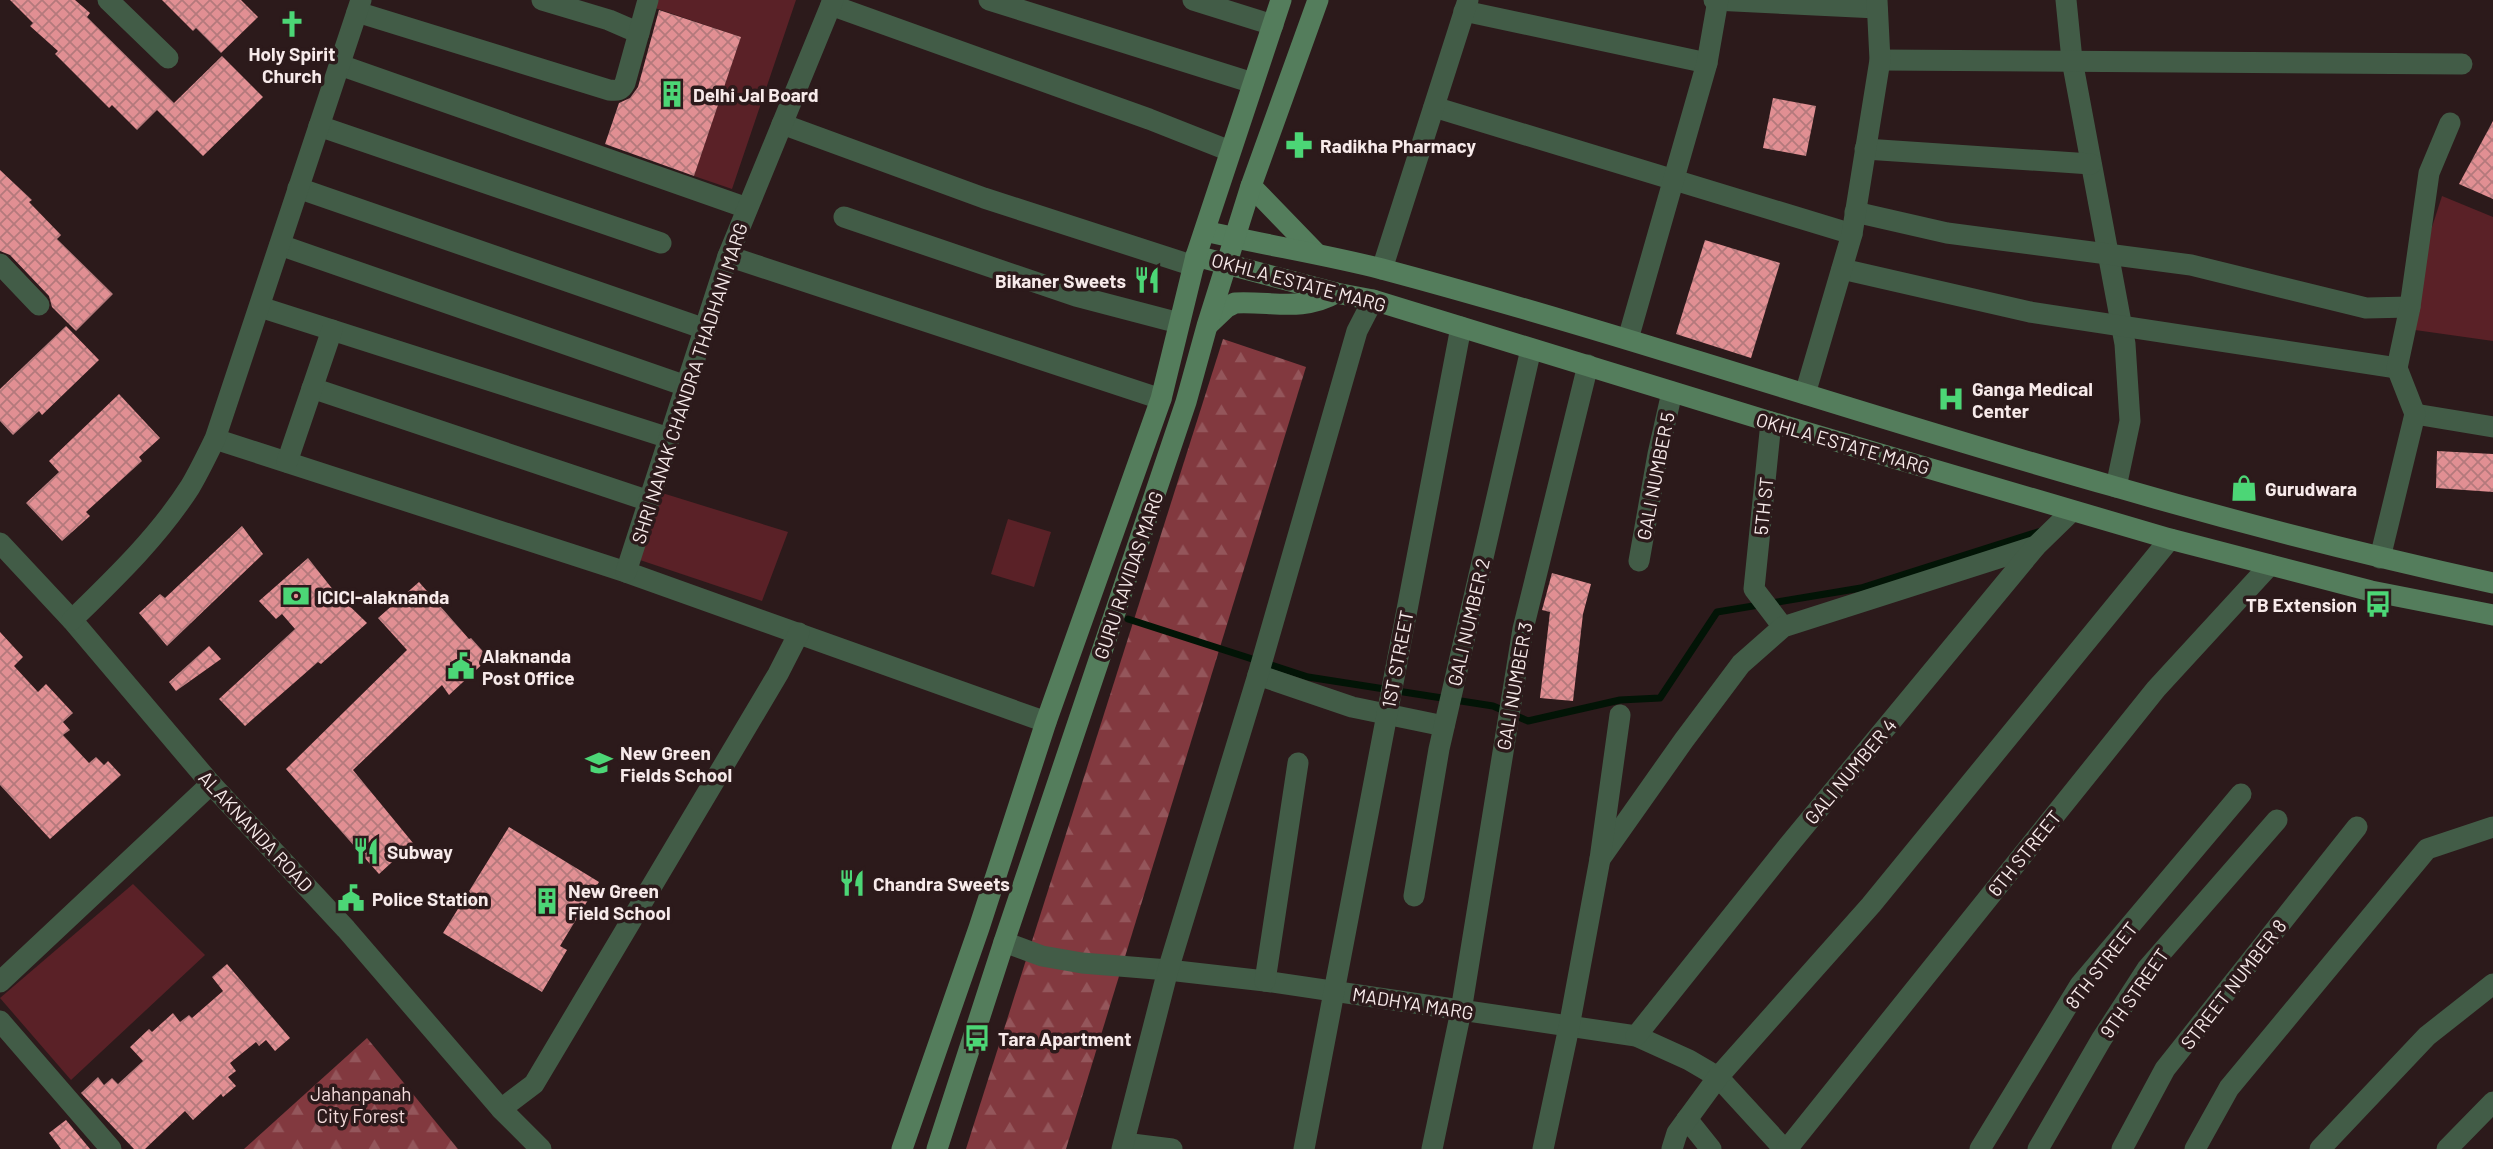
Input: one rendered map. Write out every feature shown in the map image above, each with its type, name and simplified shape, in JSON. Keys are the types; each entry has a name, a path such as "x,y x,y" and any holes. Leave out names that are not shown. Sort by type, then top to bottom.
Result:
{"main road":[{"name":"GURU RAVIDAS MARG","path":"902,1149 979,928 1046,722 1161,399 1195,261 1281,0"},
{"name":"GURU RAVIDAS MARG","path":"937,1149 1186,402 1251,186 1318,0"},
{"path":"1251,186 1316,253"},
{"name":"OKHLA ESTATE MARG","path":"1205,231 1382,269 2116,487 2380,558 2493,583"},
{"name":"OKHLA ESTATE MARG","path":"1195,261 1227,264 1373,300 1771,422 2170,539 2371,591 2493,615"},
{"path":"1207,326 1235,303 1304,305 1321,302 1336,293"}],"street":[{"path":"108,0 168,58"},
{"path":"542,0 609,20 639,33"},
{"path":"72,620 154,534 190,486 215,439 359,6 618,91 625,83 649,0"},
{"path":"989,0 1253,83"},
{"path":"1192,0 1273,24"},
{"path":"1628,340 1707,63 1717,0 1877,4 1880,60 1852,234 1805,394"},
{"path":"2066,0 2072,60 2125,344 2130,421 2116,487"},
{"path":"832,3 1230,151"},
{"name":"SHRI NANAK CHANDRA THADHANI MARG","path":"626,572 728,256 832,3"},
{"path":"1382,269 1466,5 1707,63"},
{"path":"1880,60 2462,64"},
{"path":"340,65 747,208"},
{"path":"1434,107 1852,234"},
{"path":"2380,558 2414,414 2396,368 2410,307 2429,173 2450,123"},
{"path":"782,124 984,198 1195,261"},
{"path":"319,126 661,243"},
{"path":"1865,149 2091,164"},
{"path":"298,188 705,328"},
{"path":"1855,212 1947,233 2191,265 2366,308 2410,307"},
{"path":"844,217 1076,296 1179,323"},
{"path":"280,245 686,386"},
{"path":"728,256 1161,399"},
{"path":"0,264 39,305"},
{"path":"1842,269 2030,312 2396,368"},
{"path":"1172,1149 1123,1146 1168,970 1258,675 1357,331 1373,300"},
{"path":"260,307 669,438"},
{"name":"1ST STREET","path":"1304,1149 1461,327"},
{"path":"287,462 332,330"},
{"name":"GALI NUMBER 2","path":"1414,896 1444,726 1531,349"},
{"name":"GALI NUMBER 3","path":"1432,1149 1461,1011 1523,629 1588,365"},
{"path":"312,388 649,501"},
{"name":"GALI NUMBER 5","path":"1639,561 1672,392"},
{"path":"2414,414 2493,427"},
{"name":"5TH ST","path":"1771,422 1754,589 1783,627"},
{"path":"215,439 626,572 1046,722"},
{"name":"GALI NUMBER 4","path":"1636,1037 1788,846 2036,546 2072,511"},
{"path":"1672,1149 1677,1133 1718,1077 1871,905 2170,539"},
{"name":"ALAKNANDA ROAD","path":"0,543 72,620 211,783 346,929 501,1110 541,1149"},
{"path":"1601,859 1741,664 1783,627 2036,546"},
{"name":"6TH STREET","path":"1785,1149 2156,689 2270,565"},
{"path":"501,1110 534,1084 778,674 799,633"},
{"path":"1258,675 1352,707 1444,726"},
{"path":"1543,1149 1601,859 1620,715"},
{"path":"1265,981 1298,763"},
{"path":"0,982 211,783"},
{"name":"8TH STREET","path":"1980,1149 2080,985 2241,794"},
{"name":"9TH STREET","path":"2038,1149 2101,1040 2147,969 2277,820"},
{"name":"STREET NUMBER 8","path":"2122,1149 2165,1069 2357,827"},
{"path":"2195,1149 2229,1088 2427,849 2493,827"},
{"name":"MADHYA MARG","path":"1004,942 1042,956 1082,963 1265,981 1636,1037 1689,1060 1718,1077 1785,1149"},
{"path":"2320,1149 2427,1037 2493,984"},
{"path":"0,1021 111,1149"},
{"path":"2447,1149 2493,1102"},
{"path":"1688,1119 1710,1149"}],"shaded area":[{"path":"654,0 796,0 732,189 694,176 741,37 652,7"},
{"path":"2442,196 2493,217 2493,341 2415,330 2423,255"},
{"path":"659,492 788,532 762,601 637,559"},
{"path":"1008,519 1051,532 1034,587 991,574"},
{"path":"133,884 205,955 71,1080 0,998"}],"green space":[{"path":"1223,339 1306,367 1066,1149 966,1149"},
{"name":"Jahanpanah City Forest","path":"367,1038 458,1149 244,1149"}],"building":[{"path":"10,0 75,0 90,13 87,17 174,103 222,56 263,97 203,156 157,110 137,130 112,105 109,108 55,54 58,51 30,26 33,23"},
{"path":"162,0 241,0 258,17 221,53 196,28 193,31"},
{"name":"Delhi Jal Board","path":"659,10 741,37 694,176 605,144 619,103 630,98 638,87"},
{"path":"1773,98 1816,106 1806,156 1763,148"},
{"path":"2493,121 2493,199 2459,184"},
{"path":"0,170 32,200 29,202 61,235 57,239 113,294 76,331 52,307 49,296 10,255 0,251"},
{"path":"1705,240 1780,263 1751,358 1676,334"},
{"path":"66,326 99,360 42,415 39,411 13,435 0,421 0,389"},
{"path":"119,394 160,438 139,457 142,461 86,512 90,516 62,541 26,503 59,472 49,461"},
{"path":"2437,451 2493,454 2493,492 2436,488"},
{"path":"242,526 263,554 167,646 139,613 160,594 165,598"},
{"path":"308,558 334,591 367,623 245,726 219,699 295,629 282,614 276,619 259,601"},
{"path":"1552,573 1591,584 1583,614 1573,701 1540,698 1550,612 1542,610"},
{"path":"419,582 489,658 449,695 442,685 353,770 413,843 379,874 286,769 407,650 378,618"},
{"path":"0,632 23,657 14,666 38,692 46,684 73,713 63,722 70,730 63,735 89,763 96,757 104,765 108,761 121,775 50,839 0,785"},
{"path":"209,646 221,659 176,691 169,682"},
{"name":"New Green Field School","path":"509,827 599,882 560,946 567,950 542,992 443,933"},
{"path":"227,964 290,1038 275,1051 266,1040 259,1046 256,1042 230,1063 236,1071 228,1077 236,1086 223,1097 221,1094 193,1120 185,1111 145,1149 134,1149 81,1093 98,1077 104,1085 112,1078 118,1084 143,1061 130,1047 149,1029 152,1032 173,1013 180,1022 189,1015 192,1018 223,991 212,977"},
{"path":"66,1120 90,1149 61,1149 49,1133"}],"waterway":[{"path":"1128,619 1308,677 1493,706 1528,721 1620,700 1660,698 1717,612 1861,588 2044,530"}],"place":[{"name":"Holy Spirit Church","path":"292,24"},
{"name":"Delhi Jal Board","path":"672,94"},
{"name":"Radikha Pharmacy","path":"1299,145"},
{"name":"Bikaner Sweets","path":"1147,280"},
{"name":"Ganga Medical Center","path":"1951,399"},
{"name":"Gurudwara","path":"2244,488"},
{"name":"ICICI-alaknanda","path":"296,596"},
{"name":"TB Extension","path":"2378,604"},
{"name":"Alaknanda Post Office","path":"461,666"},
{"name":"New Green Fields School","path":"599,763"},
{"name":"Subway","path":"366,851"},
{"name":"Chandra Sweets","path":"852,883"},
{"name":"Police Station","path":"351,898"},
{"name":"New Green Field School","path":"547,901"},
{"name":"Tara Apartment","path":"977,1038"}]}
